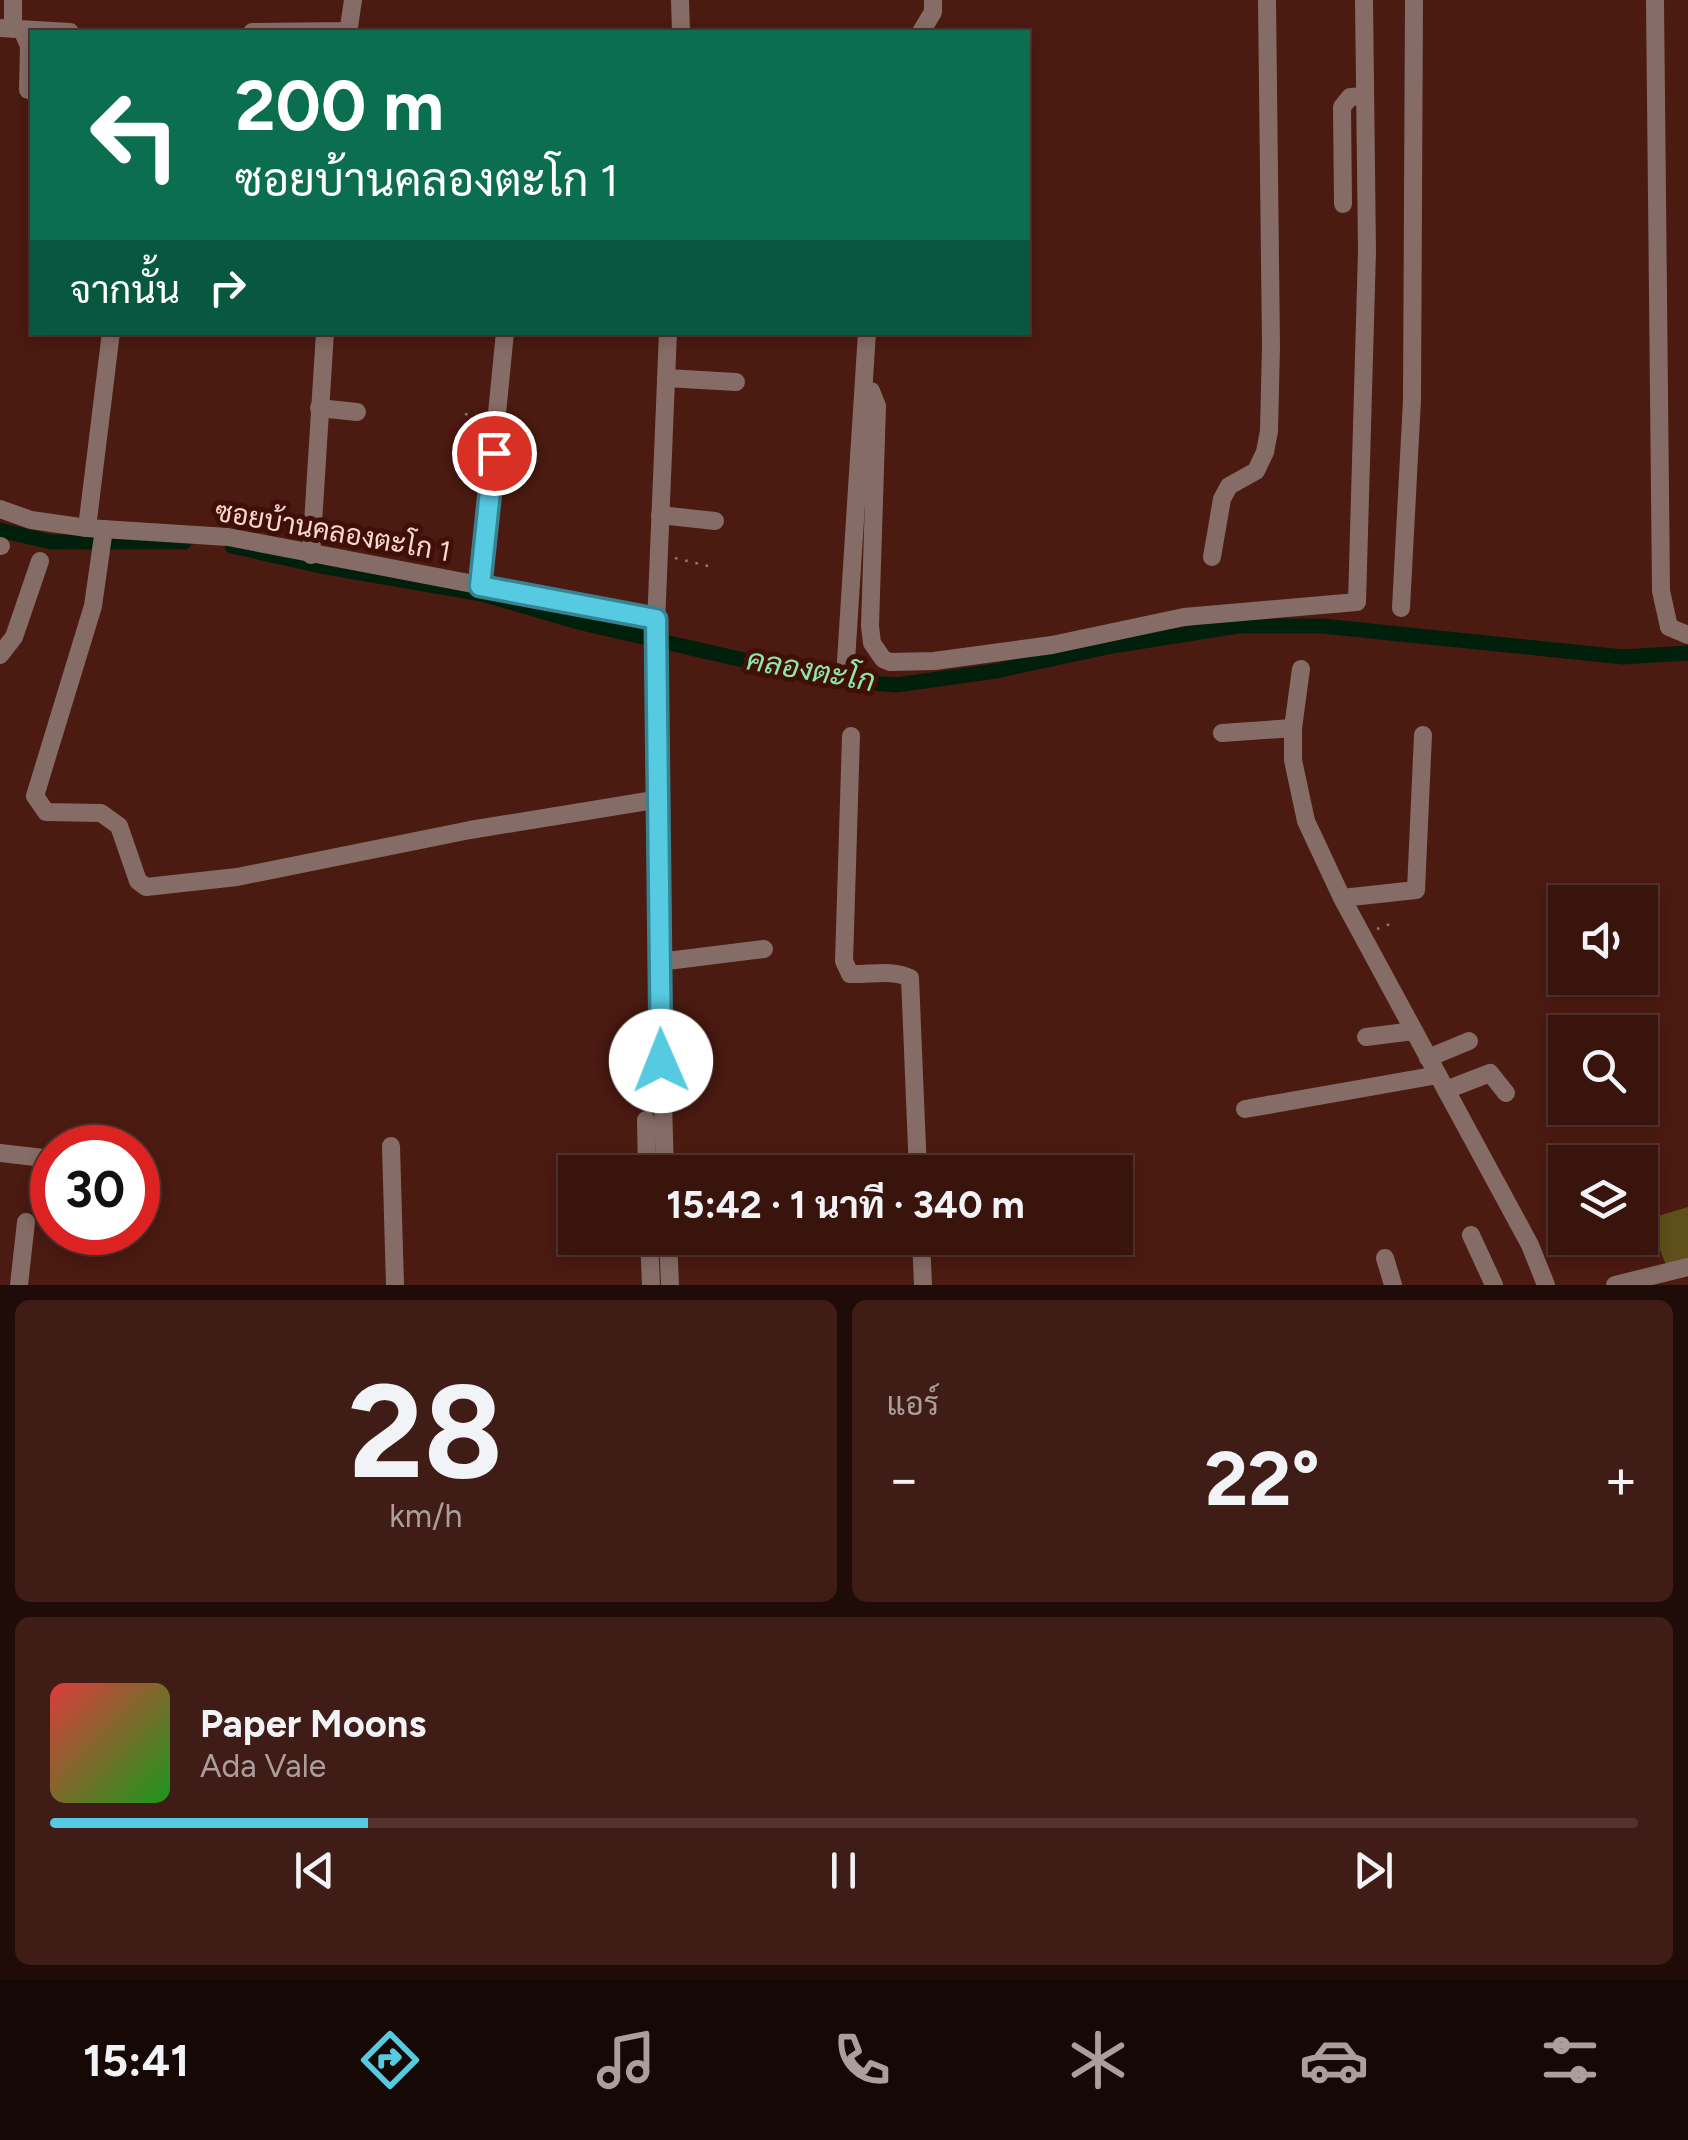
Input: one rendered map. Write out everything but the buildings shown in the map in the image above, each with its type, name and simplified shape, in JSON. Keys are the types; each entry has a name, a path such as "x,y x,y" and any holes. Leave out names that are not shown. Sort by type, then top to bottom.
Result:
{"street":[{"path":"14,0 12,29 28,46 28,90"},
{"path":"344,30 349,26 353,0"},
{"path":"680,0 681,30"},
{"path":"921,30 933,12 933,0"},
{"path":"1212,557 1222,500 1229,486 1256,471 1265,452 1268,430 1271,346 1267,0"},
{"path":"866,390 871,391 876,406 870,626 872,643 890,662 934,661 1052,645 1184,617 1357,602 1367,250 1364,0"},
{"path":"1401,608 1412,400 1414,0"},
{"path":"1656,0 1661,591 1669,627 1688,635"},
{"path":"1343,204 1342,107 1350,97 1365,96"},
{"path":"111,335 94,606 35,796 46,812 101,813 119,826 138,881 146,886 236,877 470,830 660,799"},
{"path":"311,555 325,335"},
{"path":"480,586 505,335"},
{"path":"665,1155 656,622 668,335"},
{"path":"846,661 868,335"},
{"path":"666,378 736,382"},
{"path":"319,408 357,412"},
{"name":"ซอยบ้านคลองตะโก 1","path":"0,509 100,536 228,537 656,622"},
{"path":"660,515 715,521"},
{"path":"2,658 14,637 40,561"},
{"path":"1301,670 1292,760 1306,822 1342,898 1530,1245 1546,1285"},
{"path":"1222,733 1293,728"},
{"path":"1342,898 1416,890 1422,735"},
{"path":"851,736 844,961 850,974 906,974 910,978 917,1155"},
{"path":"659,962 764,949"},
{"path":"1366,1037 1414,1031"},
{"path":"1428,1058 1468,1041"},
{"path":"1245,1109 1490,1074 1506,1093"},
{"path":"646,1120 647,1155"},
{"path":"390,1146 395,1285"},
{"path":"0,1153 30,1156"},
{"path":"18,1285 26,1222"},
{"path":"1471,1235 1494,1285"},
{"path":"650,1255 651,1285"},
{"path":"669,1255 670,1285"},
{"path":"922,1255 923,1285"},
{"path":"1385,1258 1393,1285"},
{"path":"1615,1285 1688,1267"}],"path":[{"path":"658,554 712,568"}],"shaded area":[{"path":"1688,1207 1688,1259 1666,1265 1658,1245 1658,1216"}],"waterway":[{"name":"คลองตะโก","path":"0,530 51,542 184,542"},
{"name":"คลองตะโก","path":"232,546 482,594 582,623 826,679 896,685 996,671 1112,646 1238,626 1322,626 1623,657 1688,653"}],"route":[{"path":"494,453 480,586 656,619 661,1061"}]}
